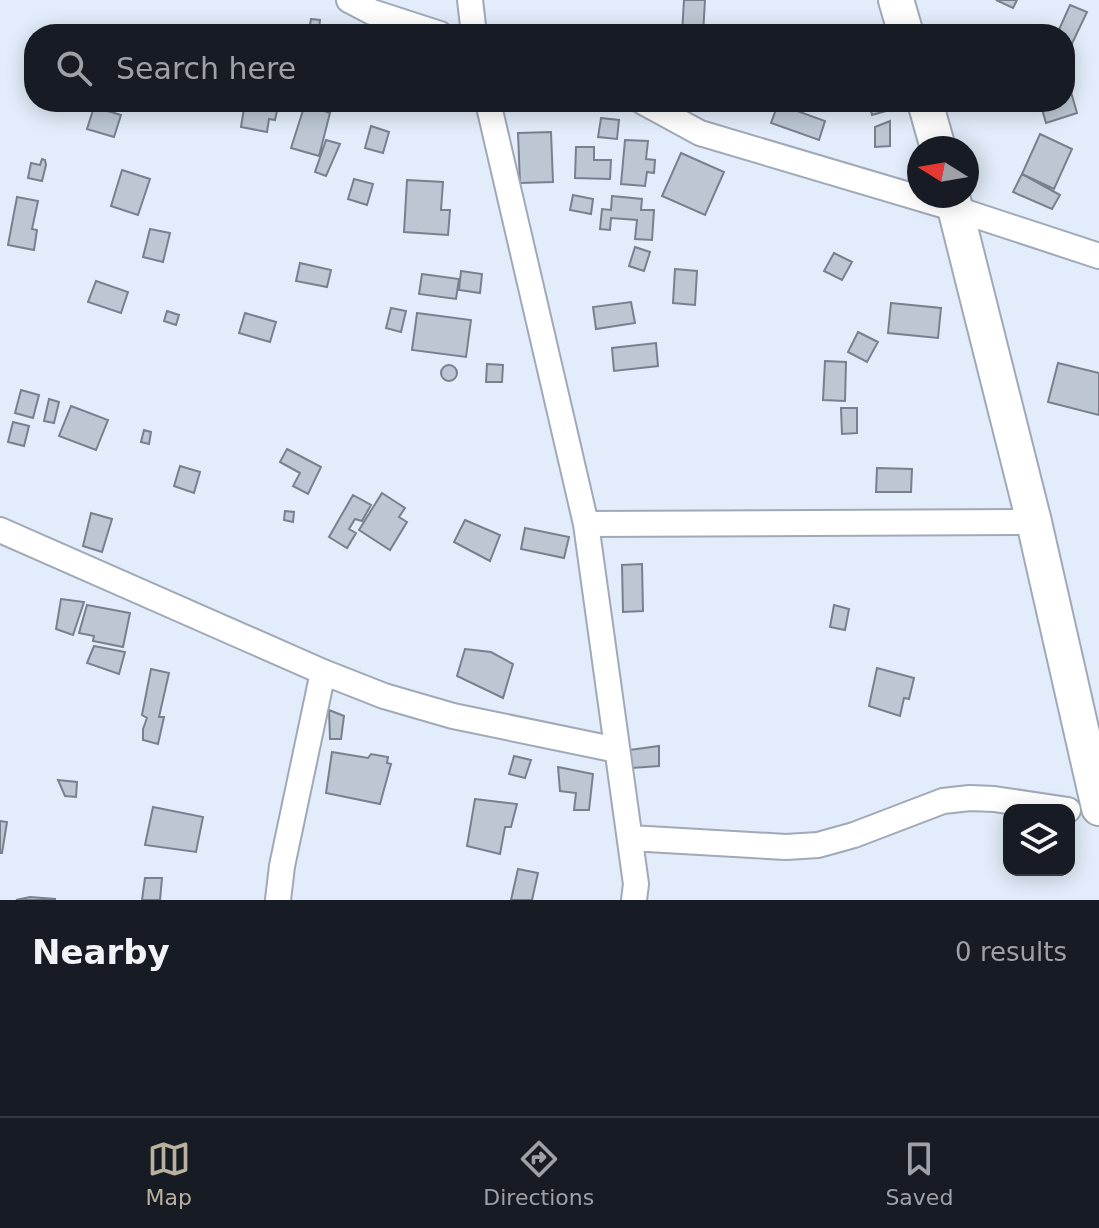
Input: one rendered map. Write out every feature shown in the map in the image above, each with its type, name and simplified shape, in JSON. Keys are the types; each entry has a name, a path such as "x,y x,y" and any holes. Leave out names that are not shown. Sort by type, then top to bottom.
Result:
{"street":[{"path":"349,0 372,12 409,24"},
{"path":"470,0 473,24"},
{"path":"896,0 903,24"},
{"path":"490,112 586,524 636,884 634,900"},
{"path":"661,112 700,133 907,189"},
{"path":"928,112 935,136"},
{"path":"956,208 1034,522 1099,808"},
{"path":"970,208 1099,256"},
{"path":"586,524 1034,522"},
{"path":"0,530 384,696 453,716 617,750"},
{"path":"278,900 282,866 323,672"},
{"path":"630,838 786,847 818,845 854,835 943,801 970,798 1028,804"},
{"path":"1075,811 1099,815"}],"building":[{"path":"684,0 705,0 704,24 683,24"},
{"path":"996,0 1017,0 1013,8"},
{"path":"1070,5 1087,12 1075,37 1075,24 1061,24"},
{"path":"311,19 320,20 320,24 310,24"},
{"path":"1075,106 1077,113 1046,123 1043,112 1075,112"},
{"path":"92,112 121,115 114,137 87,129"},
{"path":"243,112 277,112 275,120 269,119 267,132 241,127"},
{"path":"302,112 330,113 319,156 291,148"},
{"path":"775,112 800,112 825,121 819,140 771,123"},
{"path":"601,118 619,120 617,139 598,137"},
{"path":"890,121 890,146 875,147 875,127"},
{"path":"371,126 389,132 383,153 365,148"},
{"path":"551,132 553,182 520,183 518,133"},
{"path":"1040,134 1072,149 1054,189 1022,174"},
{"path":"326,140 340,144 326,176 315,172"},
{"path":"625,140 648,141 646,159 655,160 654,173 647,172 645,186 621,184"},
{"path":"576,147 594,147 594,160 611,160 610,179 575,178"},
{"path":"681,153 724,172 705,215 662,196"},
{"path":"42,159 46,165 42,181 28,178 31,163 40,165"},
{"path":"122,170 150,179 138,215 111,206"},
{"path":"1022,174 1060,195 1052,209 1013,192"},
{"path":"354,179 373,184 367,205 348,199"},
{"path":"407,180 443,182 441,210 450,210 448,235 404,232"},
{"path":"573,195 593,199 591,214 570,210"},
{"path":"612,196 642,199 641,210 654,210 652,240 635,239 637,220 611,218 610,230 600,229 602,209 611,210"},
{"path":"17,197 38,201 32,229 37,230 34,250 8,245"},
{"path":"150,229 170,233 163,262 143,257"},
{"path":"635,247 650,252 644,271 629,266"},
{"path":"834,253 852,262 842,280 824,271"},
{"path":"300,263 331,270 327,287 296,281"},
{"path":"675,269 697,271 695,305 673,303"},
{"path":"461,271 482,274 480,293 459,290"},
{"path":"422,274 459,279 456,299 419,294"},
{"path":"96,281 128,292 121,313 88,302"},
{"path":"631,302 635,323 596,329 593,307"},
{"path":"891,303 941,308 938,338 888,333"},
{"path":"391,308 406,311 401,332 386,328"},
{"path":"167,311 179,315 176,325 164,321"},
{"path":"245,313 276,322 270,342 239,333"},
{"path":"417,313 471,320 466,357 412,350"},
{"path":"858,332 878,342 867,362 848,352"},
{"path":"656,343 658,366 614,371 612,348"},
{"path":"825,361 846,362 845,401 823,400"},
{"path":"1058,363 1099,373 1099,415 1048,402"},
{"path":"487,364 503,365 502,382 486,382"},
{"path":"449,365 455,367 455,379 449,381 443,379 441,373 443,367"},
{"path":"21,390 39,395 33,418 15,413"},
{"path":"49,399 59,402 54,423 44,421"},
{"path":"71,406 108,420 96,450 59,436"},
{"path":"841,408 857,408 857,433 842,434"},
{"path":"13,422 29,426 24,446 8,442"},
{"path":"144,430 151,432 149,444 141,442"},
{"path":"287,449 321,467 308,494 293,486 300,473 280,462"},
{"path":"180,466 200,472 194,493 174,486"},
{"path":"877,468 912,469 911,492 876,492"},
{"path":"382,493 405,508 399,517 407,522 390,550 359,530"},
{"path":"353,495 371,505 362,521 355,519 349,529 356,533 347,548 329,537"},
{"path":"285,511 294,512 293,522 284,520"},
{"path":"91,513 112,519 102,552 83,546"},
{"path":"465,520 500,535 490,561 454,542"},
{"path":"525,528 569,537 564,558 521,549"},
{"path":"642,564 643,611 623,612 622,565"},
{"path":"61,599 84,602 73,635 56,629"},
{"path":"87,605 130,613 123,647 93,641 94,636 79,633"},
{"path":"834,605 849,609 845,630 830,627"},
{"path":"94,646 125,652 119,674 87,663"},
{"path":"465,649 491,652 513,664 503,698 457,676"},
{"path":"877,668 914,678 909,699 904,698 900,716 869,706"},
{"path":"151,669 169,673 159,717 164,717 158,744 143,740 147,718 142,715"},
{"path":"329,710 344,716 341,739 330,739"},
{"path":"659,746 659,766 632,768 629,750"},
{"path":"332,752 368,758 371,754 388,757 387,763 391,764 380,804 326,793"},
{"path":"514,756 531,760 525,778 509,774"},
{"path":"558,767 593,774 589,810 574,810 576,793 560,791"},
{"path":"58,780 77,782 76,797 65,796"},
{"path":"475,799 517,804 511,827 505,827 500,854 467,846"},
{"path":"153,807 203,817 196,852 145,845"},
{"path":"0,821 7,822 2,853 0,853"},
{"path":"518,869 538,873 532,900 511,900"},
{"path":"145,878 162,878 160,900 142,900"},
{"path":"30,897 55,899 55,900 16,900"}]}
